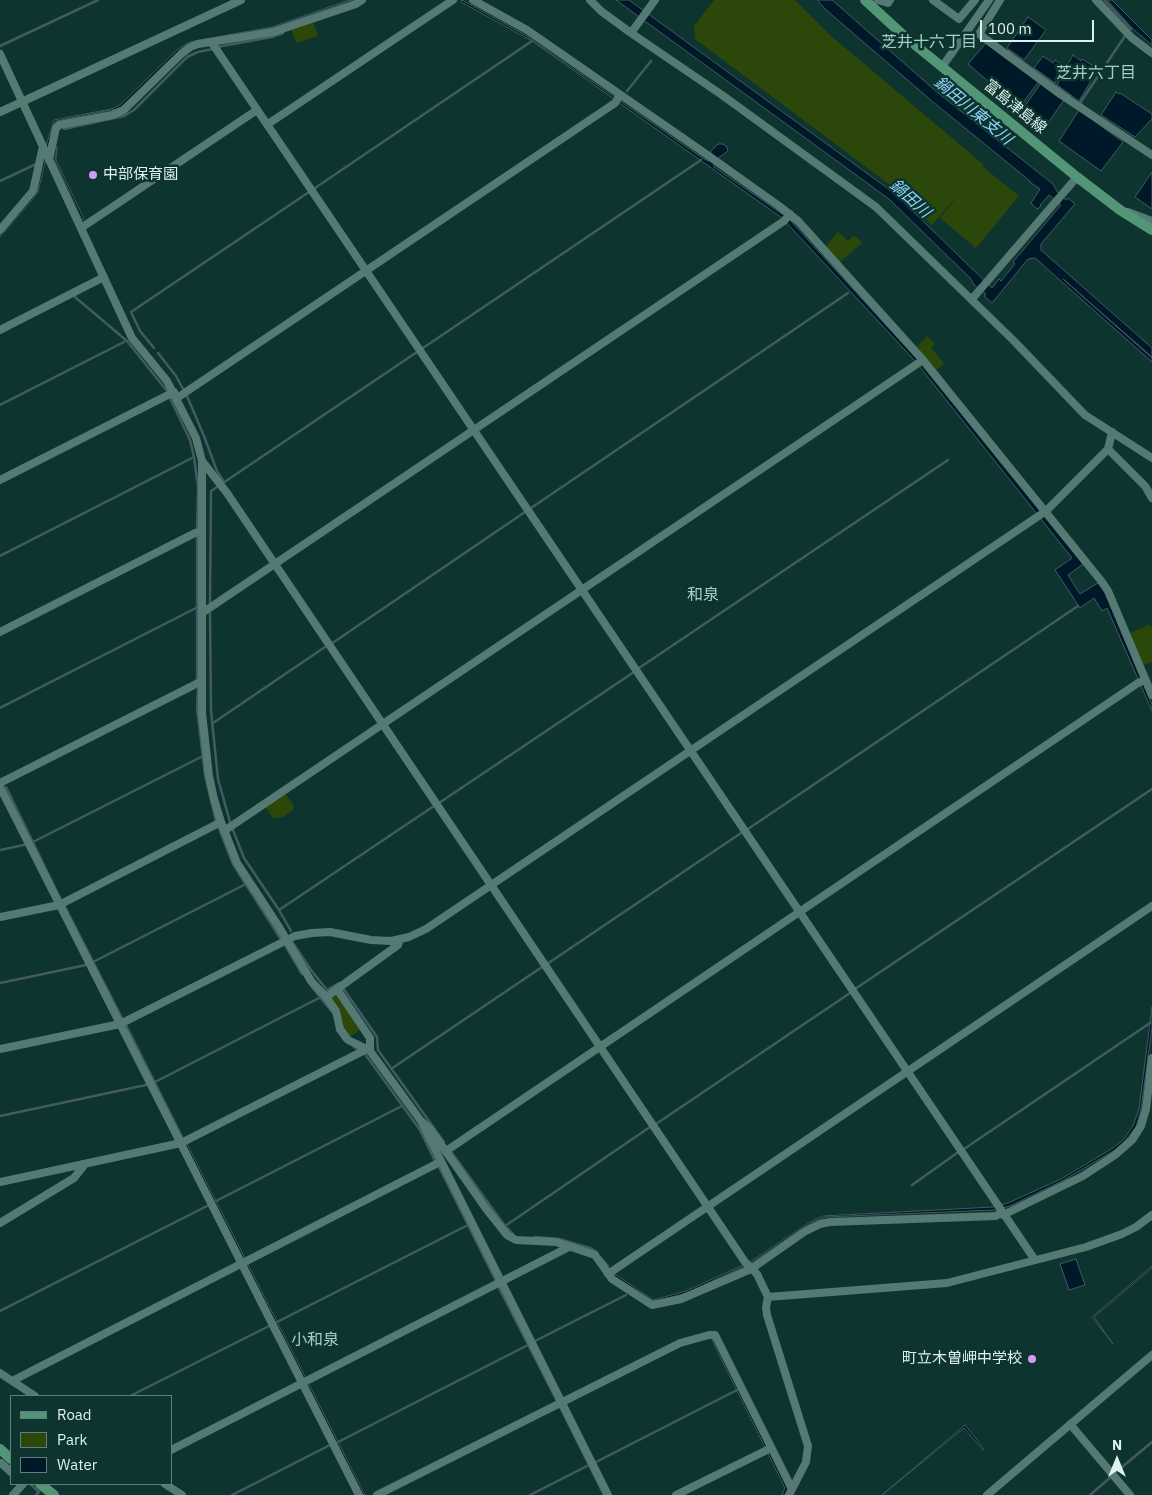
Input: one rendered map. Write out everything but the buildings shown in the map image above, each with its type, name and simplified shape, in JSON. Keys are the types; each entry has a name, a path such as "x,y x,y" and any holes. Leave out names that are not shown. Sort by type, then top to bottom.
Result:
{"main road":[{"name":"富島津島線","path":"865,0 903,35 1077,177 1120,210 1152,230"},
{"path":"41,1485 54,1495"}],"street":[{"path":"0,112 241,0"},
{"path":"0,230 33,191 46,153 59,125 124,110 185,50 198,44 273,32 356,4 362,0"},
{"path":"268,124 452,0"},
{"path":"473,0 527,30 618,98 714,160 787,217 868,297 1042,513 1108,591 1142,681 1152,695"},
{"path":"590,0 601,11 631,33 722,95 870,202 972,299 1085,416 1152,458"},
{"path":"631,33 655,0"},
{"path":"878,0 888,3 890,0"},
{"path":"933,0 959,19 975,0"},
{"path":"942,67 989,0"},
{"path":"1000,0 980,34 1060,94 1152,155"},
{"path":"1096,0 1132,38 1152,53"},
{"path":"212,43 1035,1260"},
{"path":"0,54 132,338 167,381 196,438 202,461 202,714 209,776 221,822 237,863 279,927 311,981 336,1011 340,1029 348,1040 365,1051 421,1122 608,1495"},
{"path":"0,480 175,395 366,270 618,98"},
{"path":"81,228 257,110"},
{"path":"972,299 988,283 1077,177"},
{"path":"1120,210 1140,215 1152,221"},
{"path":"202,613 787,217"},
{"path":"0,330 104,277"},
{"path":"224,830 920,362"},
{"path":"0,1049 120,1024 286,940 303,934 322,932 381,941 400,939 426,929 1042,513 1108,449 1112,432"},
{"path":"1108,449 1145,486 1152,498"},
{"path":"202,461 227,493 707,1207 748,1266 757,1274 768,1297 767,1315 808,1446 806,1462 790,1492"},
{"path":"0,632 195,533 202,532"},
{"path":"202,681 0,785 181,1144 305,1382 359,1495"},
{"path":"446,1151 1142,681"},
{"path":"0,917 59,904 221,822"},
{"path":"608,1274 1152,906"},
{"path":"326,997 398,945 400,939"},
{"path":"0,1182 181,1144 365,1051 370,1038 337,989"},
{"path":"421,1122 430,1129 507,1235 516,1240 548,1241 595,1256 612,1279 652,1305 681,1299 748,1266 804,1232 825,1223 996,1216 1001,1211 1083,1176 1116,1155 1137,1133 1144,1116 1152,1058"},
{"path":"14,1379 440,1162"},
{"path":"0,1223 74,1178 85,1164"},
{"path":"768,1297 947,1283 1107,1240 1136,1227 1152,1215"},
{"path":"172,1449 569,1247"},
{"path":"377,1495 680,1343 709,1335 715,1335 790,1492"},
{"path":"987,1495 1152,1355"},
{"path":"0,1373 14,1379 35,1395"},
{"path":"1070,1424 1130,1495"},
{"path":"676,1495 768,1449"},
{"path":"4,1458 10,1470"},
{"path":"13,1495 22,1485"},
{"path":"167,1485 182,1495"}],"green space":[{"path":"714,0 795,0 830,35 1019,196 976,248 940,218 964,189 932,225 894,188 695,39 694,26"},
{"path":"313,21 318,36 296,43 291,29"},
{"path":"838,232 848,241 854,235 862,243 840,262 826,246"},
{"path":"927,336 935,344 931,348 944,363 938,369 935,369 917,347"},
{"path":"1150,624 1152,628 1152,662 1143,665 1130,633"},
{"path":"285,793 294,806 293,810 283,817 273,818 265,806"},
{"path":"335,994 361,1029 349,1038 329,998"}],"water":[{"path":"353,0 272,28 189,44 179,51 121,107 56,121 53,126 38,193 0,237 37,192 46,146 54,120 111,109 120,105 177,50 189,42 272,27"},
{"path":"462,0 525,35 704,159 709,161 711,151 718,144 723,144 727,147 728,151 717,159 714,167 788,218 918,360 1083,564 1068,575 1080,594 1098,583 1105,592 1152,705 1152,711 1107,608 1102,611 1094,598 1080,608 1055,570 1072,558 916,362 782,218 532,41 461,2"},
{"path":"616,0 629,0 894,193 992,288 999,279 1001,281 1015,264 1013,262 1061,205 1049,195 1037,209 1031,203 1040,189 933,102 817,0 832,0 938,93 1053,184 1058,193 1066,200 1068,198 1075,204 1041,244 1041,250 1152,348 1152,357 1063,279 1152,358 1152,362 1035,258 1028,259 992,303 984,296 986,294 974,285 971,279 889,199"},
{"path":"1107,0 1112,0 1152,40 1152,45 1133,29"},
{"path":"1028,17 1046,30 1024,60 1007,48"},
{"path":"986,43 1039,81 1019,108 968,64"},
{"path":"1073,55 1098,69 1079,101 1057,85"},
{"path":"1043,56 1053,63 1055,60 1064,66 1055,83 1034,68"},
{"path":"1041,83 1064,100 1045,127 1030,116 1032,113 1025,106"},
{"path":"1116,92 1152,114 1152,119 1135,137 1101,115"},
{"path":"1079,110 1123,142 1101,171 1059,141"},
{"path":"57,147 56,160 84,219 82,220 55,161"},
{"path":"1152,172 1152,209 1135,197"},
{"path":"1152,1007 1152,1027 1141,1109 1136,1127 1115,1150 1062,1181 1010,1206 994,1210 825,1217 811,1223 751,1263 687,1293 656,1301 653,1301 614,1276 615,1274 653,1300 686,1291 750,1262 810,1222 823,1216 993,1207 1008,1203 1061,1179 1113,1148 1123,1140 1133,1126 1139,1109"},
{"path":"185,1144 187,1144 365,1495 363,1495"},
{"path":"1076,1259 1085,1285 1069,1290 1060,1264"},
{"path":"1152,1266 1152,1268 1094,1317 1113,1344 1092,1317"},
{"path":"714,1339 788,1489 785,1495 782,1495 785,1488 712,1340"},
{"path":"965,1425 983,1450 964,1428 882,1495"}],"waterway":[{"path":"0,46 98,0"},
{"path":"1104,0 1131,29"},
{"path":"217,47 272,37 283,33"},
{"path":"1082,105 1080,103 1125,36"},
{"path":"315,188 532,41"},
{"path":"64,129 124,116 134,110 187,57 198,52 213,49"},
{"path":"1008,51 1070,96"},
{"path":"627,91 651,61"},
{"path":"423,348 701,160"},
{"path":"0,181 34,165"},
{"path":"154,348 140,331 131,312 309,192"},
{"path":"531,508 848,293"},
{"path":"75,297 127,341 167,391"},
{"path":"0,405 124,342"},
{"path":"223,483 417,352"},
{"path":"158,353 176,376 183,389"},
{"path":"187,396 217,471 224,482"},
{"path":"170,398 190,440 194,457 198,487 197,530"},
{"path":"0,556 192,458"},
{"path":"639,668 948,460"},
{"path":"210,603 211,491 217,487"},
{"path":"331,644 525,512"},
{"path":"197,535 197,681"},
{"path":"748,829 1078,606"},
{"path":"0,708 196,608"},
{"path":"210,613 211,711 218,779 230,822"},
{"path":"213,723 325,647"},
{"path":"439,803 634,672"},
{"path":"198,687 197,708 205,775 216,821"},
{"path":"33,842 201,757"},
{"path":"6,787 61,900"},
{"path":"855,989 1152,789"},
{"path":"279,910 434,806"},
{"path":"218,826 233,864 280,938"},
{"path":"233,830 244,858 291,931"},
{"path":"547,964 741,833"},
{"path":"0,850 24,845"},
{"path":"93,962 246,884"},
{"path":"64,905 122,1018"},
{"path":"293,943 327,990 339,983"},
{"path":"285,945 302,974"},
{"path":"0,983 86,965"},
{"path":"391,1069 542,967"},
{"path":"311,986 333,1013"},
{"path":"343,988 377,1037 378,1050 444,1142"},
{"path":"656,1124 850,993"},
{"path":"155,1082 319,998"},
{"path":"964,1149 1150,1023"},
{"path":"126,1025 183,1139"},
{"path":"337,1030 344,1040"},
{"path":"354,1047 365,1054 420,1130 435,1161"},
{"path":"0,1116 146,1085"},
{"path":"216,1201 402,1106"},
{"path":"505,1226 650,1127"},
{"path":"452,1153 505,1226 513,1234"},
{"path":"912,1185 957,1153"},
{"path":"439,1167 496,1281"},
{"path":"0,1311 209,1205"},
{"path":"277,1322 468,1225"},
{"path":"535,1237 559,1239 590,1248 597,1252"},
{"path":"602,1259 608,1266"},
{"path":"499,1288 557,1401"},
{"path":"535,1341 626,1295"},
{"path":"132,1395 269,1326"},
{"path":"338,1442 528,1345"},
{"path":"596,1462 737,1390"},
{"path":"560,1407 604,1495"},
{"path":"1115,1473 1152,1442"},
{"path":"232,1495 330,1445"},
{"path":"530,1495 589,1465"},
{"path":"1090,1495 1111,1477"},
{"path":"31,1485 39,1492 36,1495"}],"place":[{"name":"中部保育園","path":"93,175"},
{"name":"町立木曽岬中学校","path":"1032,1359"}],"district":[{"name":"芝井十六丁目","path":"929,42"},
{"name":"芝井六丁目","path":"1096,73"},
{"name":"和泉","path":"703,595"},
{"name":"小和泉","path":"315,1340"}],"water label":[{"name":"鍋田川東支川","path":"973,111"},
{"name":"鍋田川","path":"910,199"}]}
